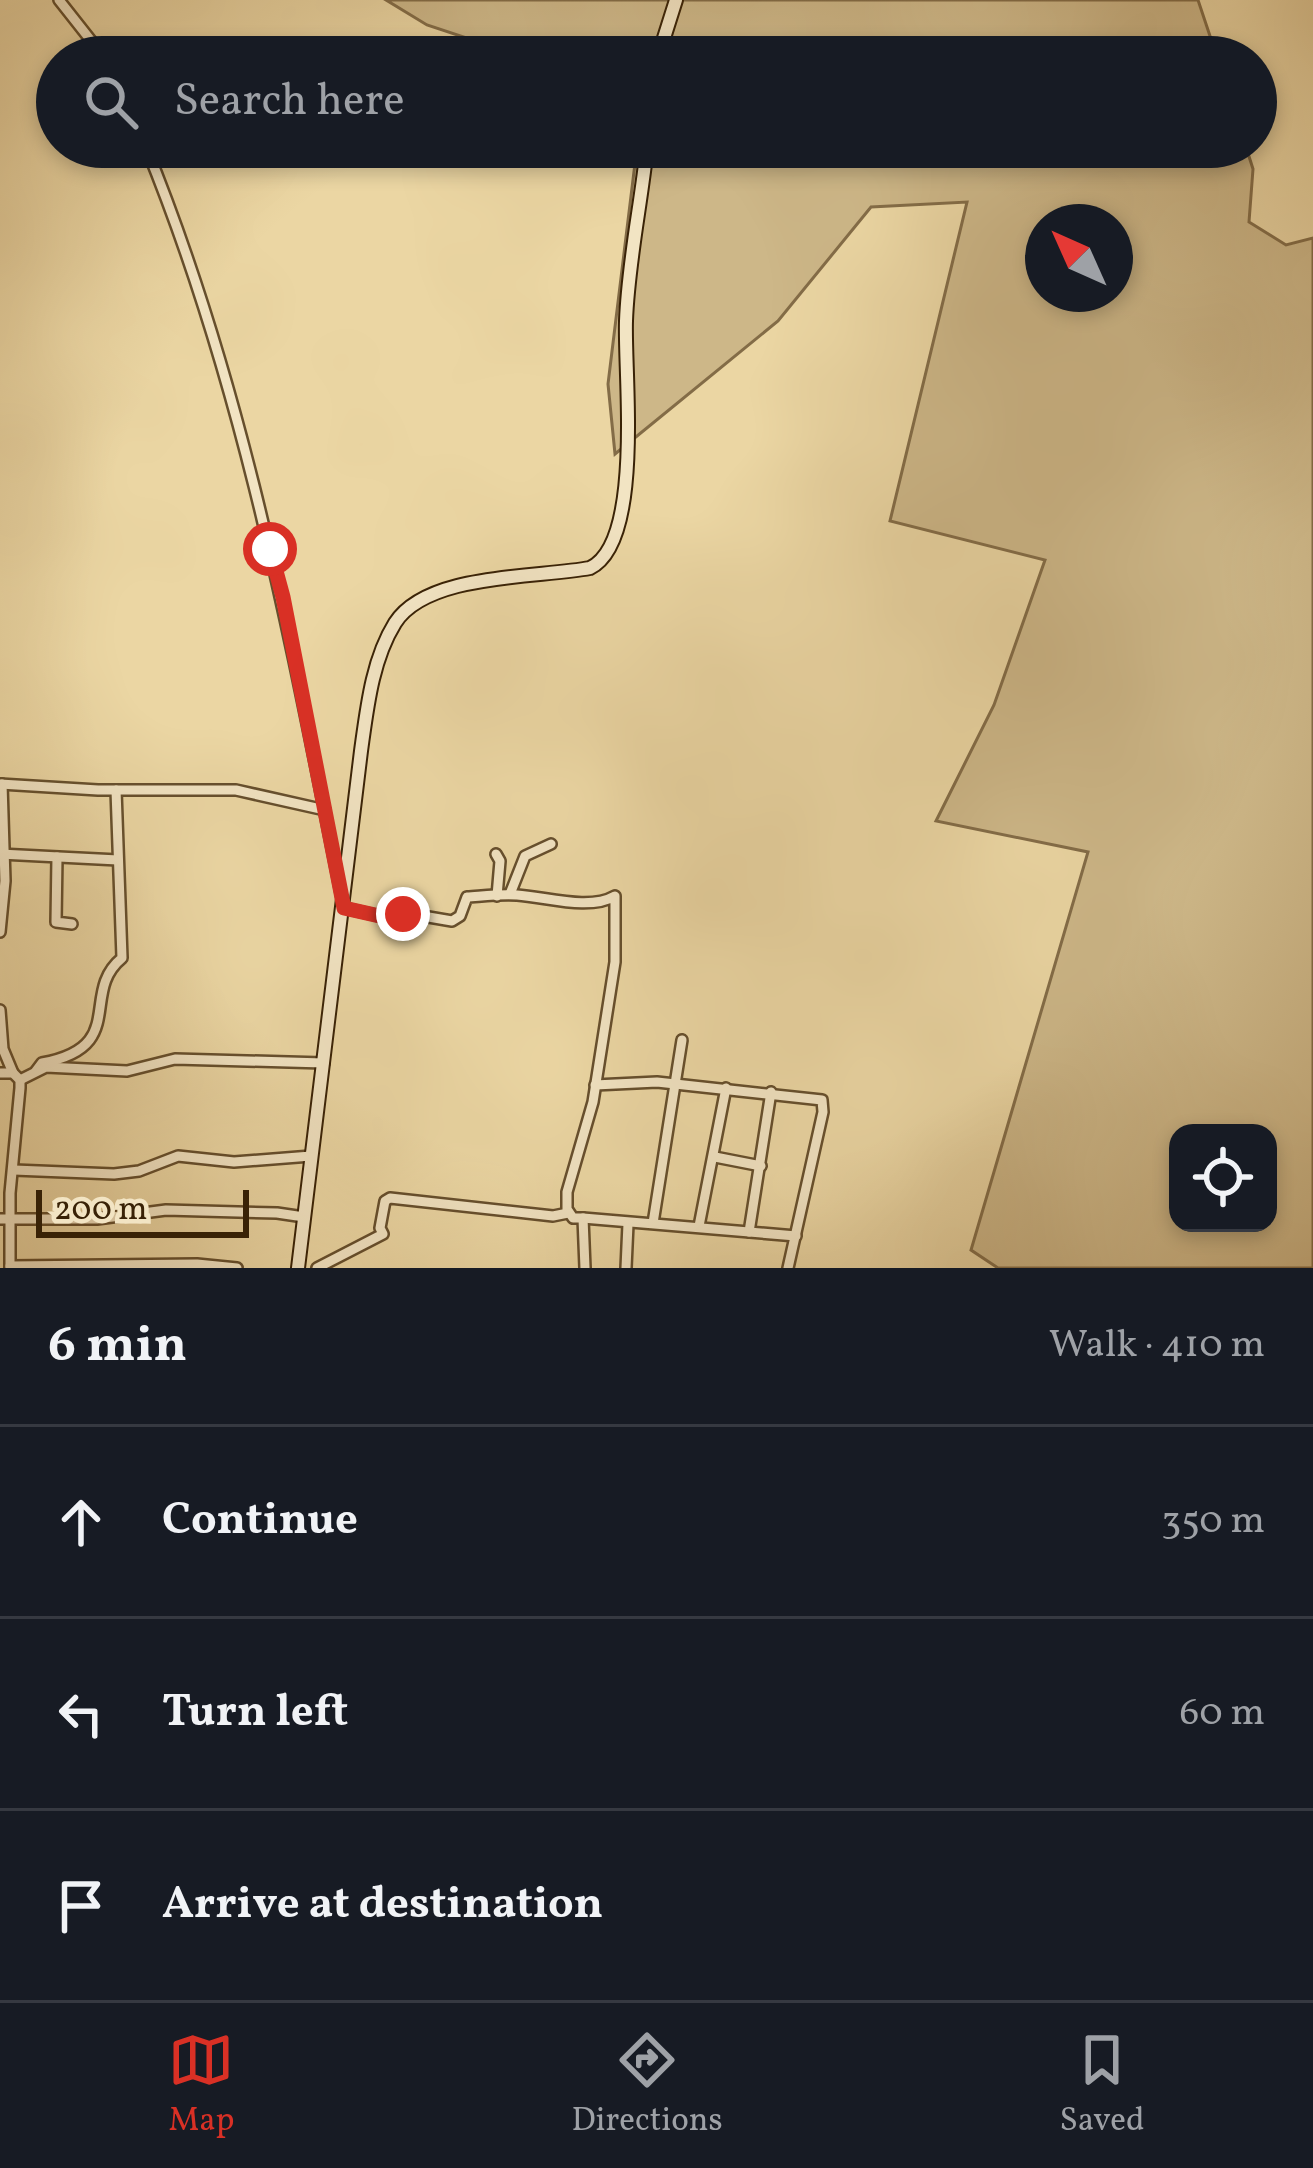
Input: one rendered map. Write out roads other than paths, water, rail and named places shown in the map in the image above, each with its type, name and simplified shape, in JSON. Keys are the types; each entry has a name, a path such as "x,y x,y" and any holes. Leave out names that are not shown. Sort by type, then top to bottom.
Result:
{"main road":[{"path":"665,36 676,0"},
{"path":"298,1268 369,696 377,666 396,620 426,596 466,584 590,568 602,561 625,498 626,320 644,168"}],"street":[{"path":"59,0 87,36"},
{"path":"154,168 248,448 258,510 283,597 344,908 384,917 411,914 455,921 465,898 510,894 574,902 609,901 615,896 615,962 589,1126 569,1177 568,1213 573,1218 628,1224 796,1236"},
{"path":"0,932 1,784 236,790 325,810"},
{"path":"36,1071 42,1063 73,1056 98,1025 108,974 122,958 116,790"},
{"path":"510,894 525,856 551,844"},
{"path":"2,854 118,860"},
{"path":"496,854 500,861 497,896"},
{"path":"57,857 56,922 72,924"},
{"path":"0,1010 3,1049 16,1077 14,1170 5,1219 10,1267 197,1264 237,1268"},
{"path":"653,1223 682,1040"},
{"path":"0,1073 16,1077 66,1066 127,1070 175,1059 324,1063"},
{"path":"595,1085 676,1084 812,1096 824,1102 788,1268"},
{"path":"699,1226 726,1088"},
{"path":"749,1232 771,1092"},
{"path":"14,1170 114,1174 139,1171 178,1156 234,1162 311,1156"},
{"path":"715,1157 760,1166"},
{"path":"317,1268 382,1234 385,1201 390,1198 553,1216 568,1213"},
{"path":"5,1219 97,1219 166,1210 304,1217"},
{"path":"584,1218 585,1268"},
{"path":"626,1268 628,1224"}]}
